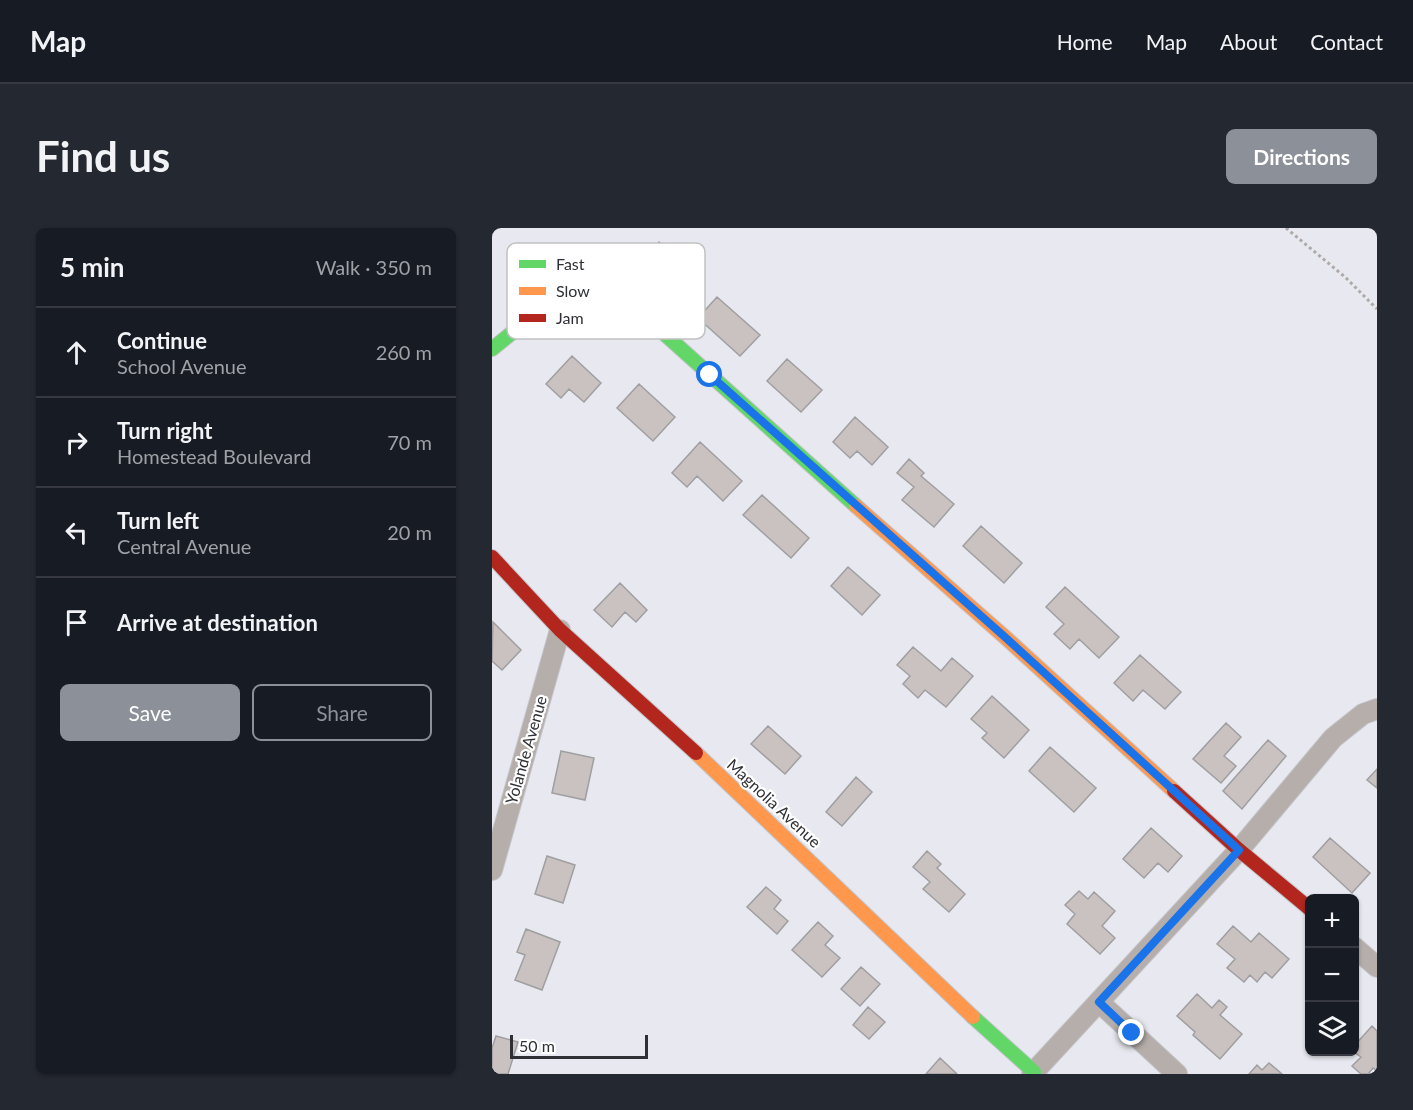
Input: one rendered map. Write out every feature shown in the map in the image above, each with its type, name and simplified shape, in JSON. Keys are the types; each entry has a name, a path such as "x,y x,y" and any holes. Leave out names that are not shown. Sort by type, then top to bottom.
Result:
{"street":[{"path":"492,350 507,337"},
{"path":"670,339 1006,638 1239,850 1305,905"},
{"name":"Magnolia Avenue","path":"492,557 560,630 653,713 823,872 1033,1073"},
{"name":"Yolande Avenue","path":"492,870 501,806 560,630"},
{"path":"1033,1073 1239,850 1333,738 1363,714 1377,709"},
{"path":"1355,948 1377,967"},
{"path":"1099,1002 1177,1074"}],"path":[{"path":"1286,228 1345,277 1377,309"}],"building":[{"path":"717,297 760,335 740,356 705,324 705,310"},
{"path":"572,356 601,383 584,402 569,389 561,398 546,384"},
{"path":"787,359 822,390 801,412 767,381"},
{"path":"639,384 675,417 653,441 617,408"},
{"path":"855,417 888,447 872,465 857,451 850,458 833,442"},
{"path":"700,442 742,481 723,501 697,476 687,487 672,473"},
{"path":"909,459 924,473 921,476 954,504 934,527 902,500 914,487 897,473"},
{"path":"762,495 809,538 791,558 743,515"},
{"path":"981,526 1022,563 1004,583 963,546"},
{"path":"848,567 880,595 862,615 831,586"},
{"path":"620,583 647,610 636,622 625,612 612,627 594,610"},
{"path":"1065,587 1119,637 1099,658 1079,639 1070,649 1054,634 1064,624 1046,607"},
{"path":"493,622 521,650 502,670 492,661"},
{"path":"913,647 941,671 952,658 973,676 946,707 925,690 918,698 903,684 910,676 897,665"},
{"path":"1140,655 1181,692 1165,709 1143,690 1133,701 1114,683"},
{"path":"992,696 1029,730 1004,758 982,738 987,733 971,719"},
{"path":"1226,723 1241,737 1224,756 1236,766 1221,783 1193,759"},
{"path":"768,726 801,756 785,774 751,744"},
{"path":"1268,740 1286,756 1242,809 1223,791"},
{"path":"1050,747 1096,788 1074,812 1029,771"},
{"path":"561,751 594,758 585,800 552,793"},
{"path":"1377,769 1377,788 1367,780"},
{"path":"856,777 872,792 842,826 826,812"},
{"path":"1151,828 1182,856 1168,872 1158,863 1144,878 1123,859"},
{"path":"1330,838 1370,873 1352,893 1313,857"},
{"path":"927,851 941,864 937,868 965,894 949,912 923,889 930,882 913,867"},
{"path":"547,856 575,865 563,903 535,894"},
{"path":"766,887 781,900 774,909 788,921 777,934 747,907"},
{"path":"1079,891 1088,899 1094,892 1115,911 1102,926 1115,938 1100,954 1067,924 1075,914 1065,905"},
{"path":"818,922 833,936 825,945 840,958 822,977 792,950"},
{"path":"1233,926 1251,942 1259,933 1289,959 1272,978 1265,972 1257,982 1250,975 1244,982 1227,968 1235,959 1217,944"},
{"path":"526,929 560,942 542,990 515,980 525,955 517,952"},
{"path":"861,967 880,984 860,1006 841,989"},
{"path":"1197,994 1212,1008 1219,1000 1227,1007 1220,1015 1242,1034 1220,1059 1193,1035 1195,1032 1177,1016"},
{"path":"868,1007 885,1022 869,1039 853,1025"},
{"path":"1372,1026 1377,1031 1377,1071 1373,1068 1368,1074 1361,1074 1352,1066 1361,1057 1359,1056 1359,1040"},
{"path":"496,1036 518,1042 508,1074 492,1074 492,1048"},
{"path":"940,1058 957,1074 926,1074"},
{"path":"1269,1063 1282,1074 1249,1074 1257,1065 1262,1070"}],"traffic: fast":[{"path":"492,349 507,337"},
{"path":"670,339 856,506"},
{"path":"973,1017 1034,1072"}],"traffic: slow":[{"path":"856,506 1006,638 1174,791"},
{"path":"696,753 973,1017"}],"traffic: jam":[{"path":"492,557 560,630 696,753"},
{"path":"1174,791 1239,850 1305,905"}],"route":[{"path":"710,375 1006,638 1239,850 1099,1002 1132,1033"}]}
